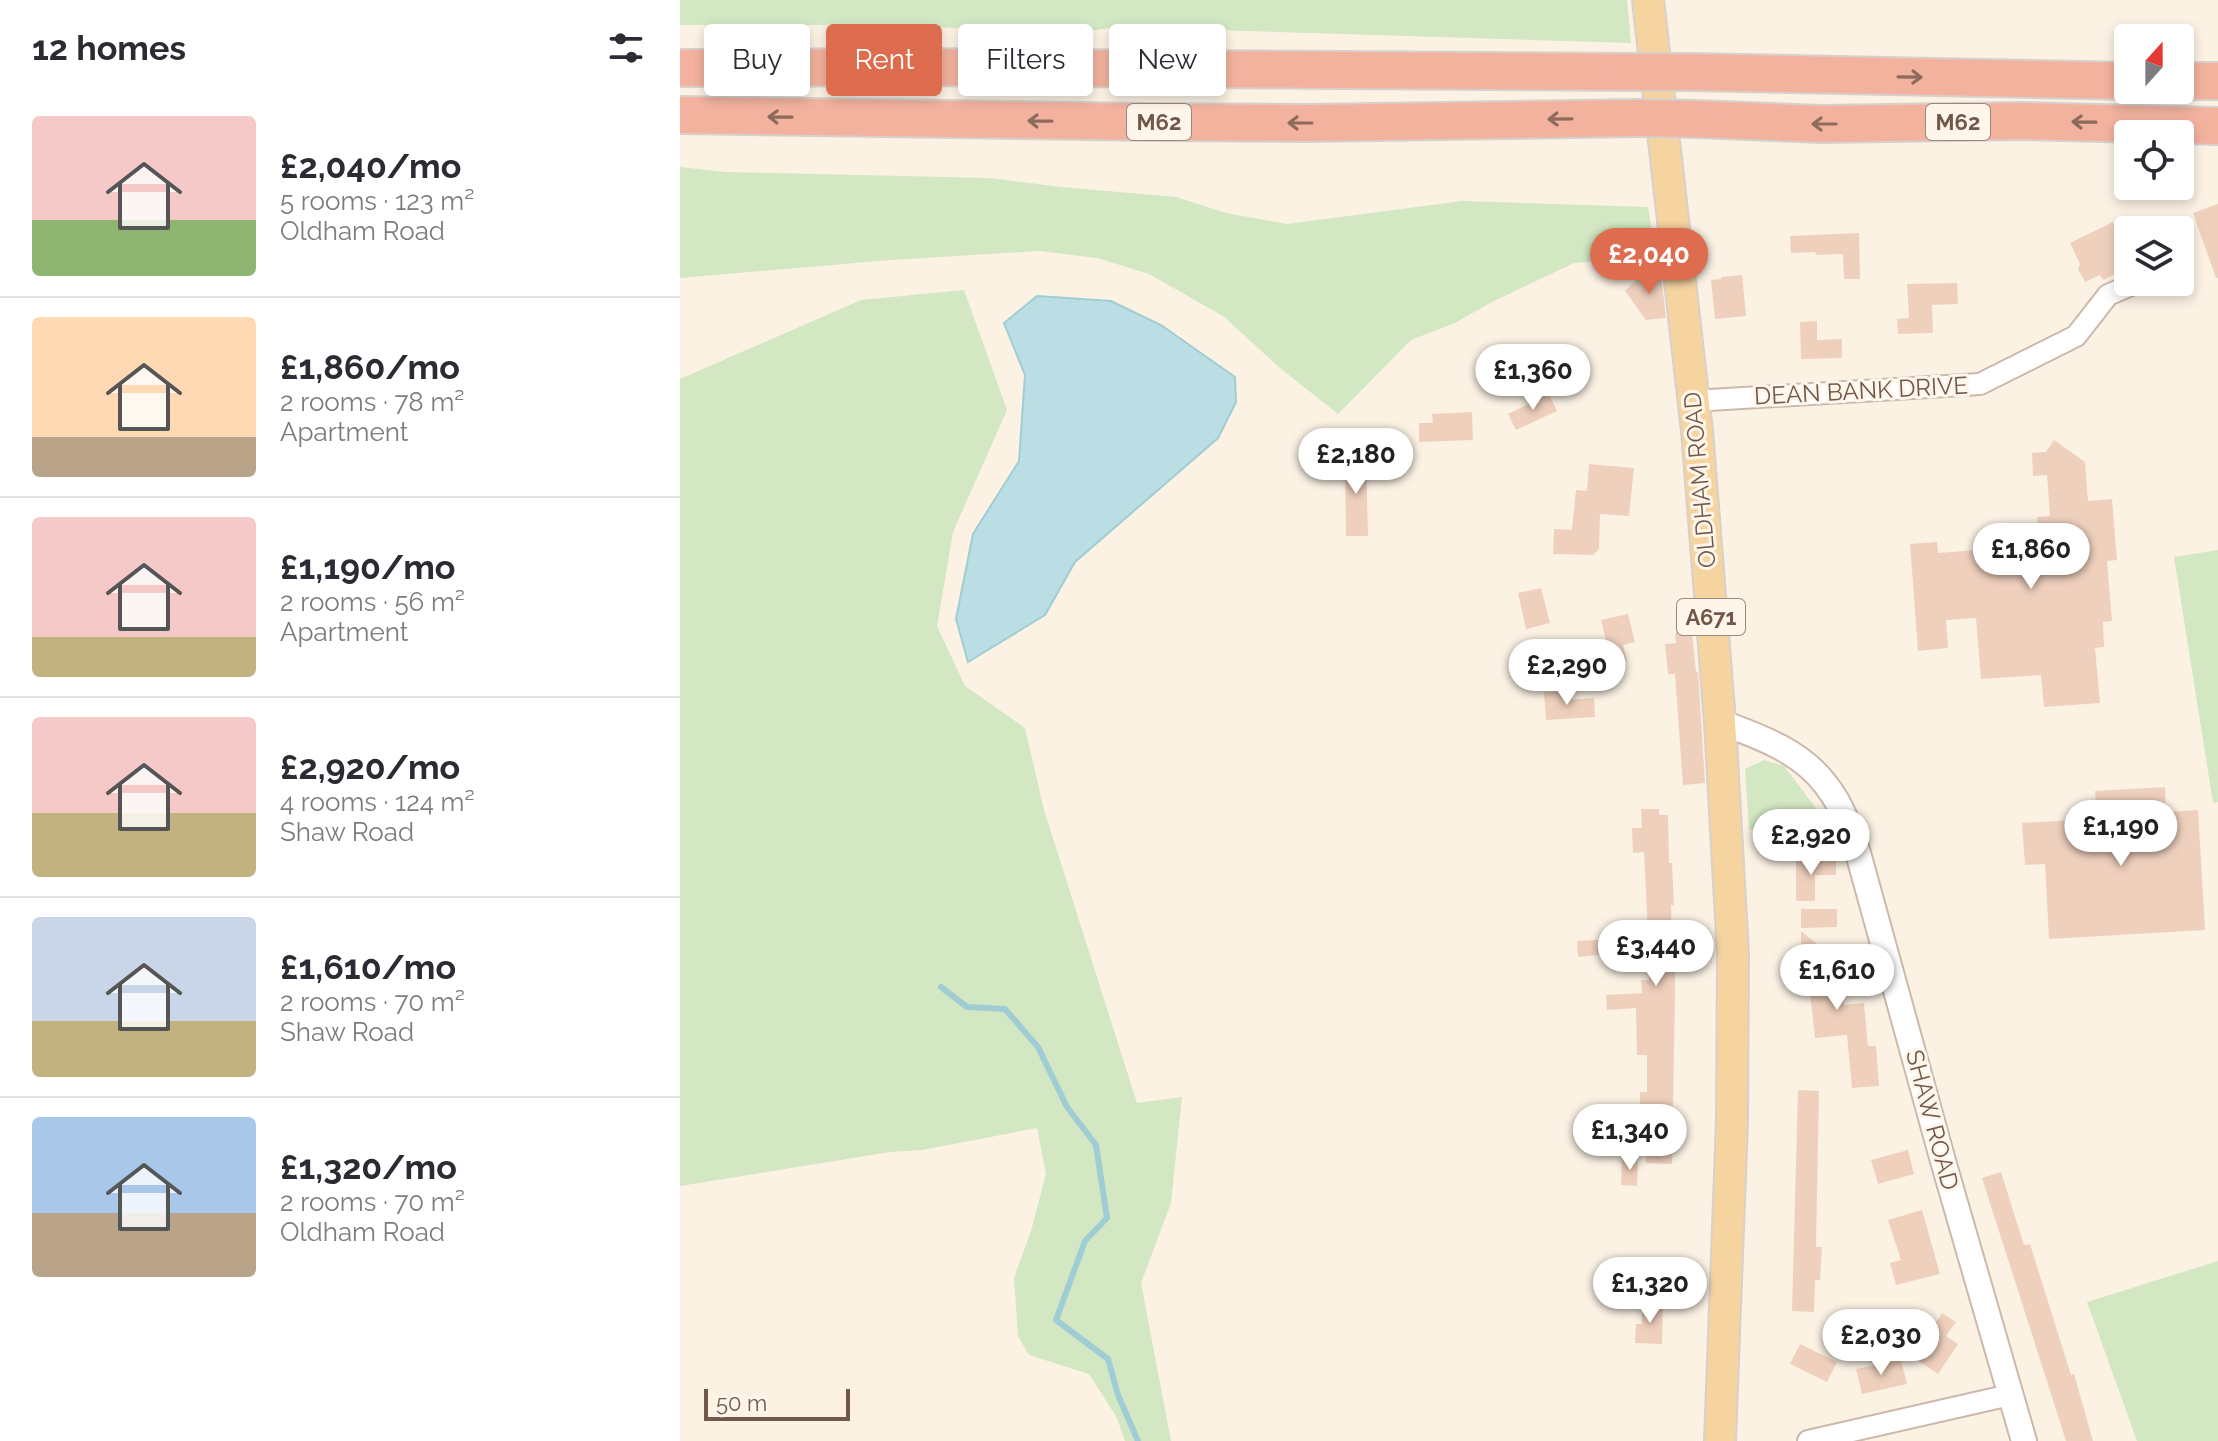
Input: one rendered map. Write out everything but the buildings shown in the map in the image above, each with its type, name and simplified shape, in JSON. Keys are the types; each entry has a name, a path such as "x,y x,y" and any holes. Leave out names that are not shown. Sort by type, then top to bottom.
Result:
{"highway":[{"name":"M62","path":"680,68 1692,72 2114,81"},
{"path":"2194,81 2218,81"},
{"name":"M62","path":"680,115 1199,122 1638,118 1822,124 2021,121 2218,126"}],"main road":[{"name":"OLDHAM ROAD","path":"1648,0 1693,401 1720,722 1733,954 1732,1121 1720,1441"}],"street":[{"name":"DEAN BANK DRIVE","path":"1693,401 1980,384 2076,336 2108,295 2114,292"},
{"name":"SHAW ROAD","path":"1720,722 1769,740 1809,766 1827,785 1844,815 1858,853 2024,1441"},
{"path":"1808,1441 2010,1395"}],"green space":[{"path":"680,0 1627,0 1631,43 1226,30 1226,24 1109,24 1109,28 1093,31 1093,24 958,24 958,28 942,27 942,24 680,25"},
{"path":"680,167 726,172 990,178 1176,197 1226,213 1287,224 1462,201 1648,207 1656,257 1574,263 1455,323 1411,340 1338,414 1280,368 1223,316 1149,274 1097,258 1039,251 680,278"},
{"path":"964,290 1007,410 953,532 937,626 965,686 1025,728 1044,810 1137,1103 1182,1097 1171,1203 1141,1283 1171,1441 1125,1441 1117,1418 1089,1374 1029,1355 1018,1336 1014,1278 1031,1231 1046,1174 1037,1128 922,1150 890,1152 680,1186 680,379 861,300"},
{"path":"2218,550 2218,802 2213,803 2174,557"},
{"path":"1764,760 1784,766 1831,828 1749,829 1745,769"},
{"path":"2218,1261 2218,1441 2137,1441 2087,1302"}],"water":[{"path":"1037,296 1111,301 1161,325 1235,377 1236,402 1218,438 1075,562 1045,615 968,662 956,619 973,534 1019,461 1025,375 1004,323"}],"waterway":[{"path":"941,987 967,1007 1005,1009 1038,1047 1067,1107 1096,1145 1107,1218 1085,1241 1056,1320 1108,1359 1118,1395 1138,1441"}]}
